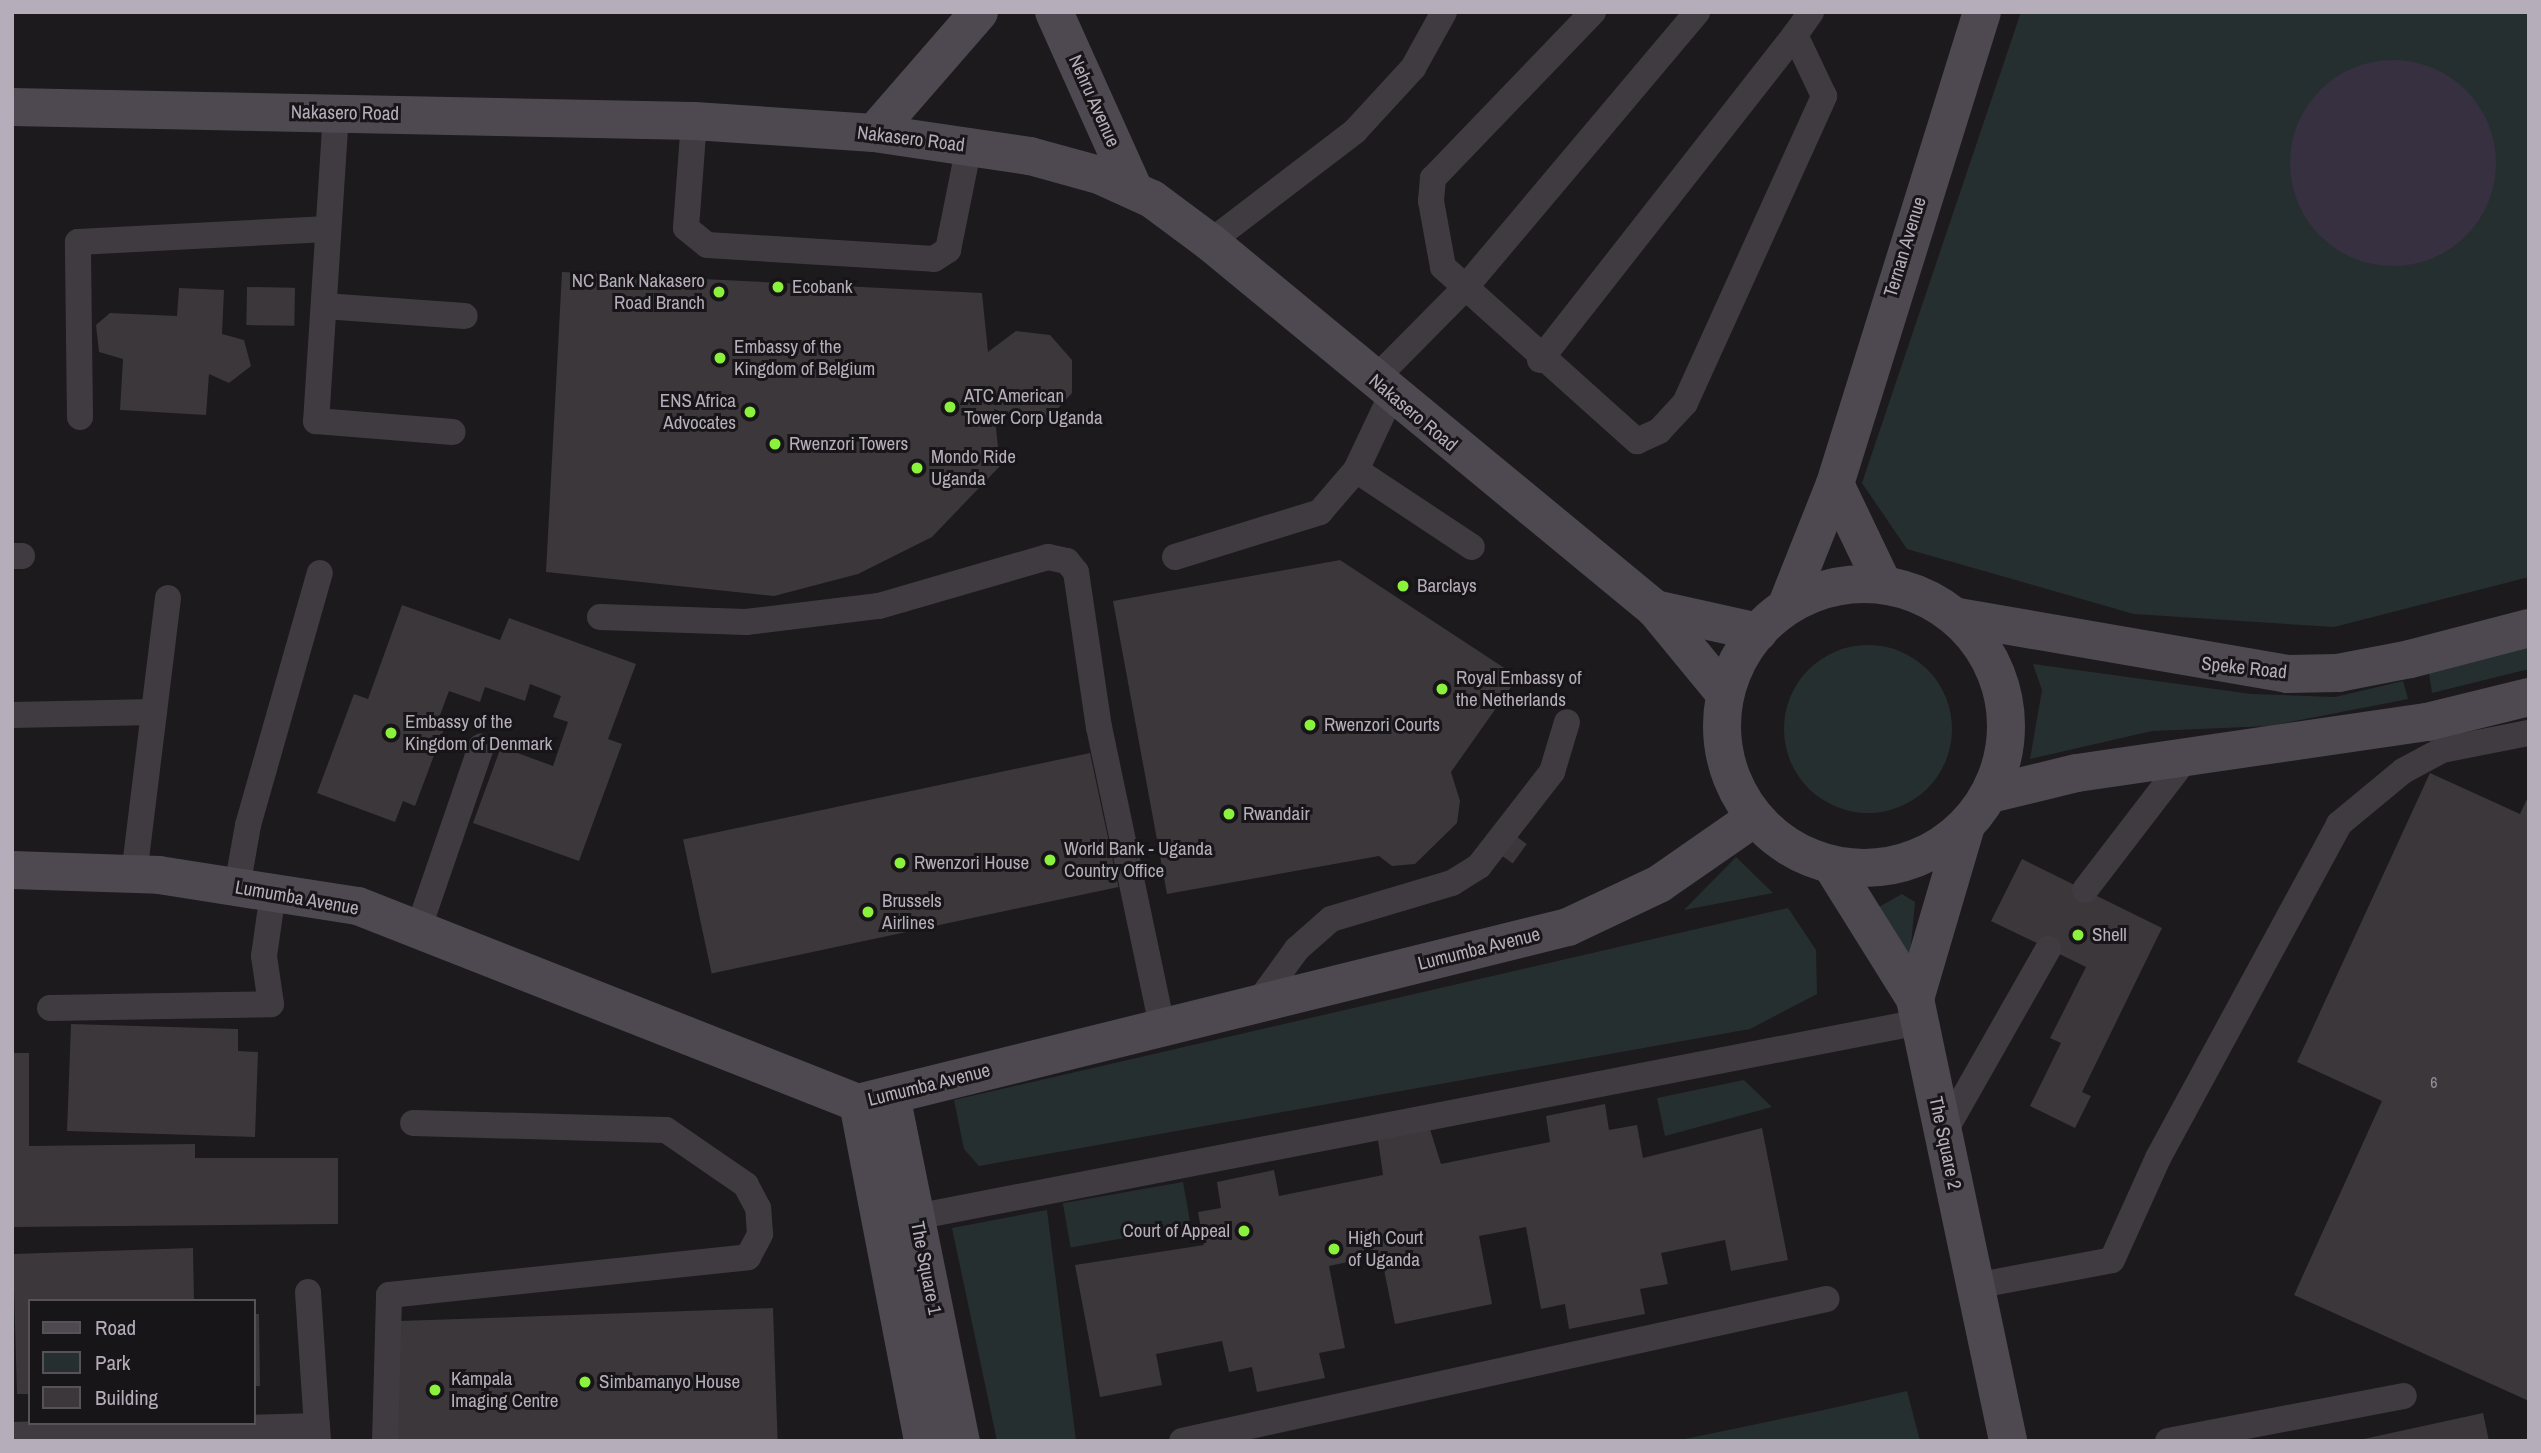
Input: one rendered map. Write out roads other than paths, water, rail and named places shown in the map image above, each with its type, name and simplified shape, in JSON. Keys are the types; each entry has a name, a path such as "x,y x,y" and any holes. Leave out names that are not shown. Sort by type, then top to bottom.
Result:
{"main road":[{"path":"874,133 979,12"},
{"name":"Nehru Avenue","path":"1054,12 1134,190"},
{"name":"Ternan Avenue","path":"1786,607 1835,484 1982,12"},
{"name":"Nakasero Road","path":"12,107 694,121 874,133 969,146 1065,165 1134,190 1210,242 1382,388 1655,609 1726,694"},
{"path":"1835,484 1883,584"},
{"path":"1917,1010 1966,826 1990,794 2004,757 2002,693 1983,646 1958,617 1935,602 1883,584 1832,587 1786,607 1758,632 1726,694 1723,751 1754,818 1802,856 1832,866 1868,870 1904,863 1966,826"},
{"name":"Nakasero Road","path":"1655,609 1758,632"},
{"name":"Speke Road","path":"1958,617 2287,674 2374,666 2529,628"},
{"path":"1990,794 2187,757 2413,724 2529,697"},
{"name":"Lumumba Avenue","path":"12,870 134,875 358,906 874,1099 1257,1004 1612,911 1754,818"},
{"name":"The Square 2","path":"1832,866 1917,1010 2008,1441"},
{"name":"The Square 1","path":"874,1099 898,1220 961,1441"},
{"name":"The Square 1","path":"898,1220 923,1441"}],"lane":[{"path":"1210,242 1355,131 1413,68 1444,12"},
{"path":"1593,12 1433,178 1443,267 1540,359 1637,441 1660,431 1685,403 1824,96 1795,35"},
{"path":"1175,557 1320,512 1356,470 1382,388 1697,12"},
{"path":"1540,359 1811,12"},
{"path":"336,113 316,421 453,432"},
{"path":"694,121 687,228 707,245 934,260 948,250 969,146"},
{"path":"80,417 78,242 328,229"},
{"path":"324,306 464,316"},
{"path":"1356,470 1472,547"},
{"path":"600,617 746,622 879,606 1048,557 1067,561 1076,572 1099,727 1162,1027"},
{"path":"50,1008 271,1004 248,825 320,573"},
{"path":"134,875 168,598"},
{"path":"12,715 154,712"},
{"path":"1257,1004 1297,949 1331,919 1452,883 1479,866 1552,772 1567,722"},
{"path":"1975,1286 2112,1260 2158,1158 2339,824 2403,771 2442,750 2529,733"},
{"path":"418,930 481,747"},
{"path":"2085,890 2187,757"},
{"path":"1943,1134 2048,949"},
{"path":"898,1220 1917,1010"},
{"path":"385,1441 390,1295 748,1257 760,1234 758,1208 746,1185 666,1130 412,1123"},
{"path":"12,1435 318,1434 308,1292"},
{"path":"1182,1441 1827,1299"},
{"path":"2168,1441 2404,1396"}],"place":[{"name":"Ecobank","path":"778,287"},
{"name":"NC Bank Nakasero Road Branch","path":"719,292"},
{"name":"Embassy of the Kingdom of Belgium","path":"720,358"},
{"name":"ATC American Tower Corp Uganda","path":"950,407"},
{"name":"ENS Africa Advocates","path":"750,412"},
{"name":"Rwenzori Towers","path":"775,444"},
{"name":"Mondo Ride Uganda","path":"917,468"},
{"name":"Barclays","path":"1403,586"},
{"name":"Royal Embassy of the Netherlands","path":"1442,689"},
{"name":"Rwenzori Courts","path":"1310,725"},
{"name":"Embassy of the Kingdom of Denmark","path":"391,733"},
{"name":"Rwandair","path":"1229,814"},
{"name":"World Bank - Uganda Country Office","path":"1050,860"},
{"name":"Rwenzori House","path":"900,863"},
{"name":"Brussels Airlines","path":"868,912"},
{"name":"Shell","path":"2078,935"},
{"name":"Court of Appeal","path":"1244,1231"},
{"name":"High Court of Uganda","path":"1334,1249"},
{"name":"Simbamanyo House","path":"585,1382"},
{"name":"Kampala Imaging Centre","path":"435,1390"}]}
